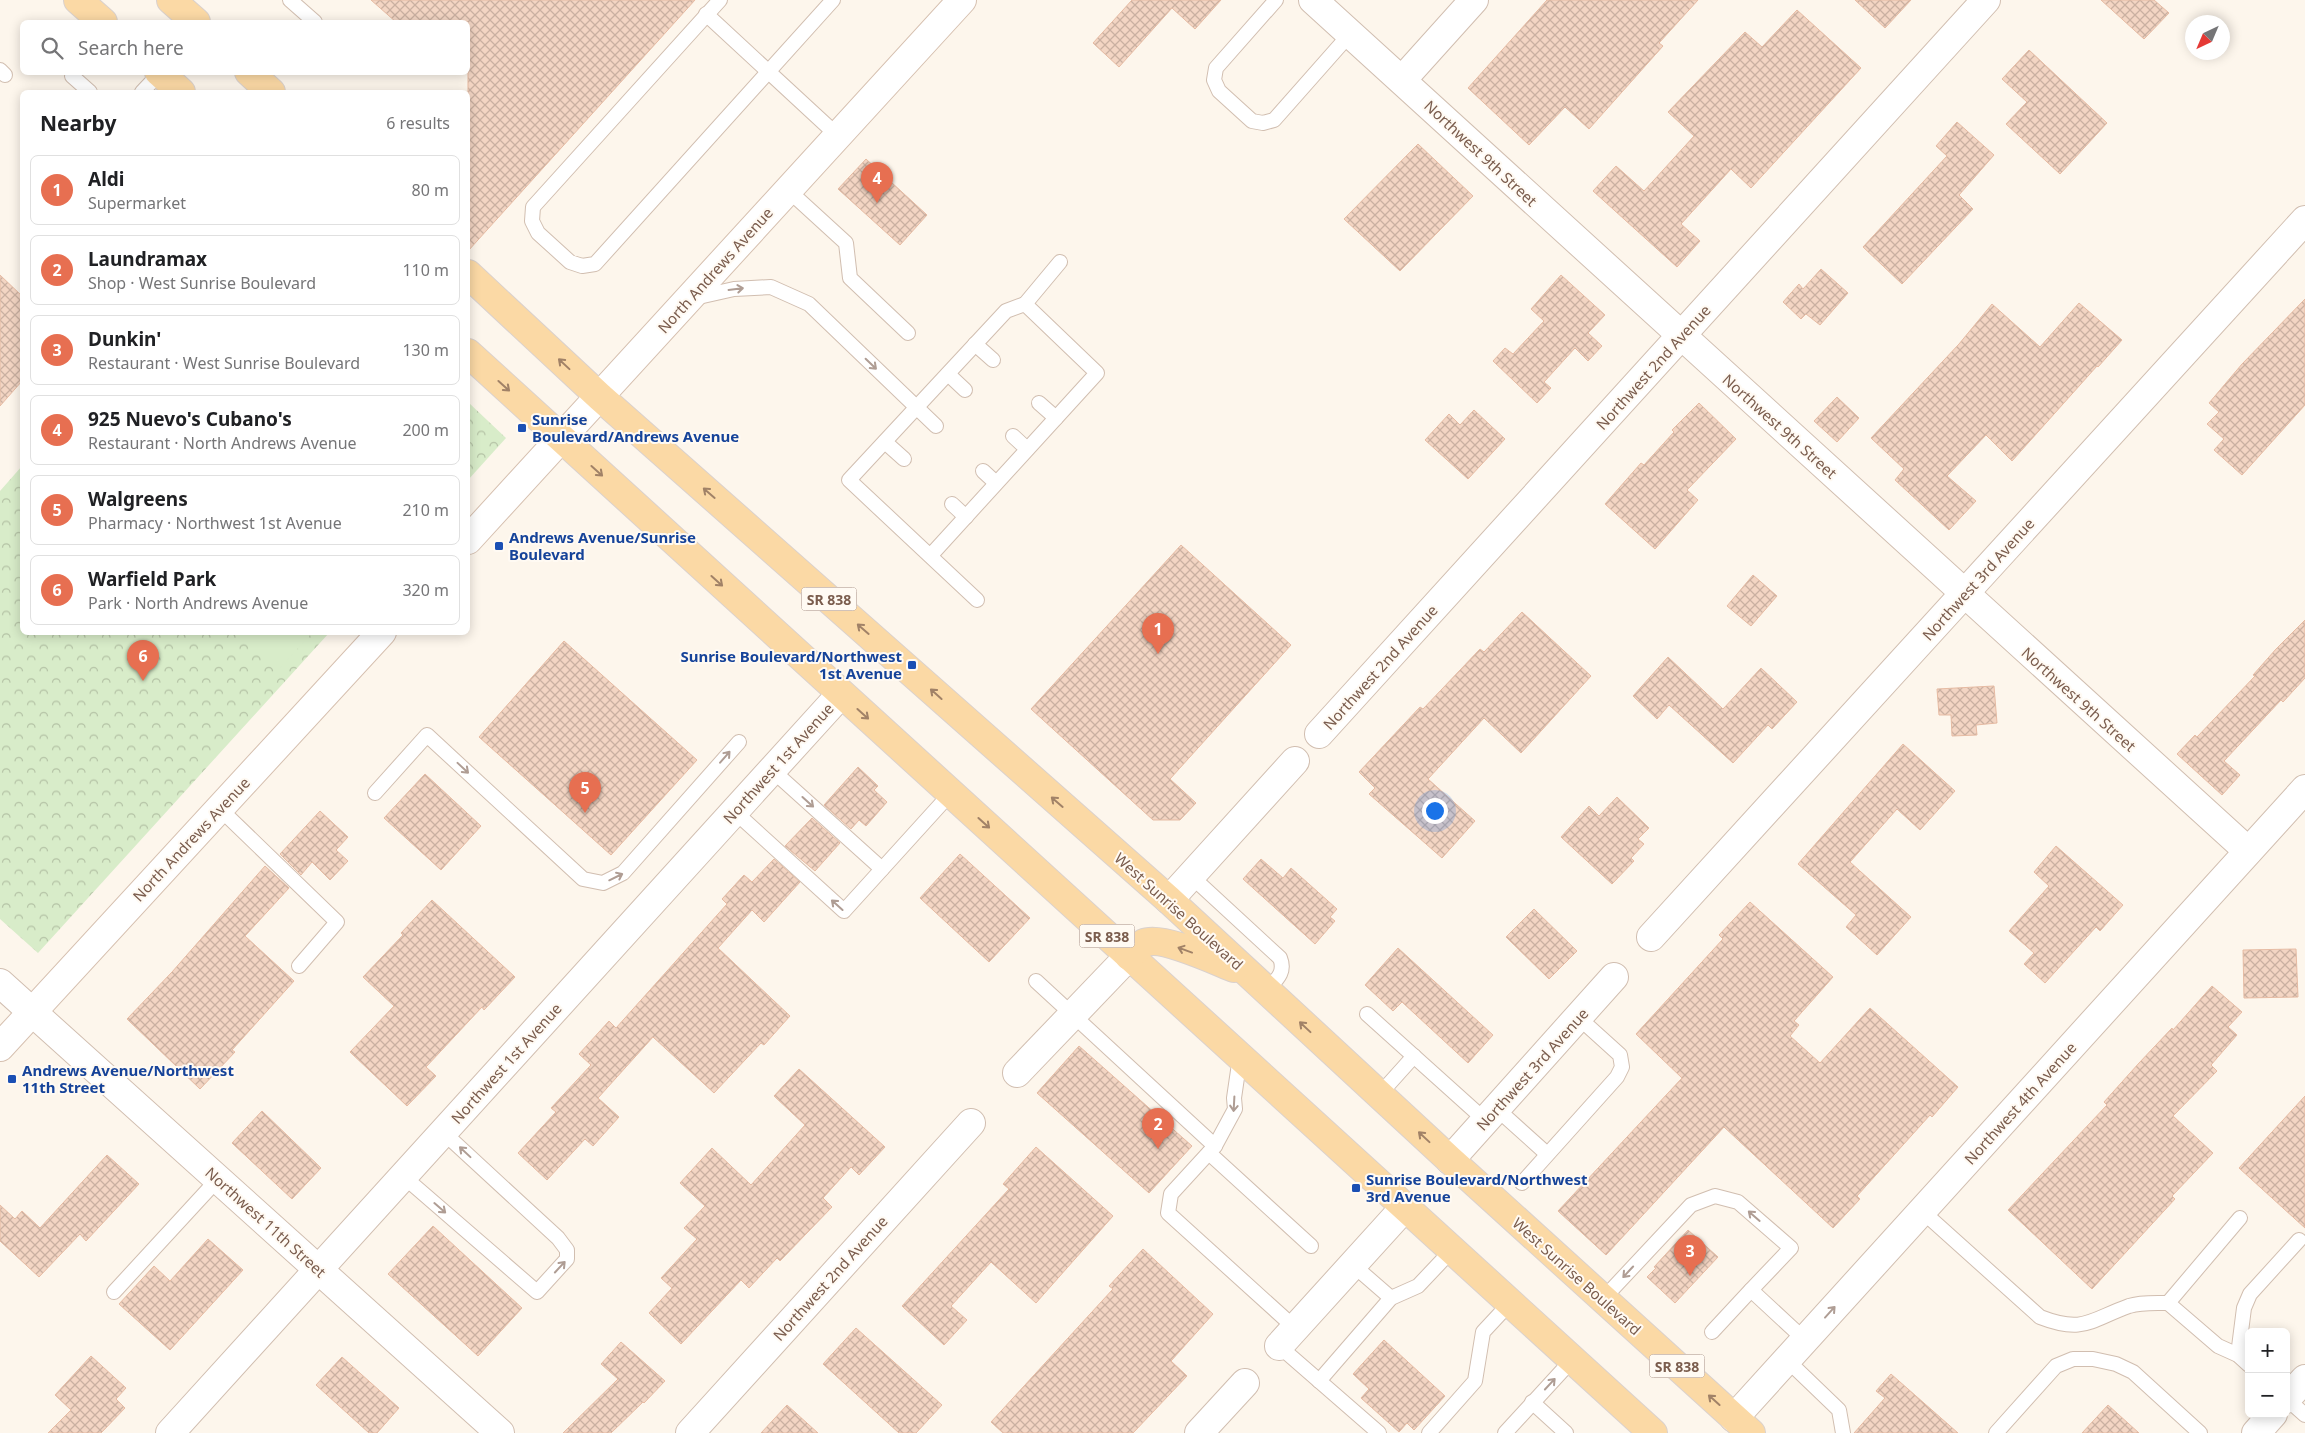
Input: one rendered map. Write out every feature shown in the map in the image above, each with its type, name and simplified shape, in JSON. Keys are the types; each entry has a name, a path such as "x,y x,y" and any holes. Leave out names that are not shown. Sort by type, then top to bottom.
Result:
{"main road":[{"path":"78,0 101,20"},
{"path":"252,75 269,90"},
{"path":"153,79 177,90"},
{"name":"SR 838","path":"470,276 600,397"},
{"name":"SR 838","path":"470,355 1653,1433"},
{"name":"West Sunrise Boulevard","path":"600,397 1169,900 1379,1095 1742,1426"},
{"path":"1129,956 1144,943 1155,941 1175,946 1247,973"}],"street":[{"name":"North Andrews Avenue","path":"470,538 962,0"},
{"name":"Northwest 9th Street","path":"1313,0 2248,851"},
{"path":"1402,80 1474,0"},
{"name":"Northwest 2nd Avenue","path":"1318,734 1986,0"},
{"name":"Northwest 3rd Avenue","path":"1651,937 2305,220"},
{"name":"North Andrews Avenue","path":"0,1047 379,635"},
{"name":"Northwest 1st Avenue","path":"170,1433 841,694"},
{"path":"1169,900 1295,761"},
{"name":"Northwest 4th Avenue","path":"1742,1426 1787,1360 2305,789"},
{"path":"1017,1073 1074,1016 1129,956"},
{"name":"Northwest 3rd Avenue","path":"1450,1160 1614,977"},
{"name":"Northwest 11th Street","path":"0,983 500,1433"},
{"name":"Northwest 2nd Avenue","path":"690,1433 970,1123"},
{"path":"1287,1337 1405,1207"},
{"path":"2290,1401 2305,1379"},
{"path":"1199,1433 1245,1383"},
{"path":"2256,1433 2273,1418"}],"lane":[{"path":"290,0 313,20"},
{"path":"720,0 533,207 532,221 538,233 570,262 582,266 595,264 833,0"},
{"path":"1276,0 1216,68 1214,80 1219,91 1252,121 1263,123 1274,120 1350,34"},
{"path":"706,14 838,136"},
{"path":"73,75 88,90"},
{"path":"788,190 846,243 850,278 908,333"},
{"path":"977,600 849,480 1006,311 1025,304 1060,262"},
{"path":"689,300 734,289 771,287 809,304 936,426"},
{"path":"931,555 1097,373 1025,304"},
{"path":"975,344 993,360"},
{"path":"948,374 965,390"},
{"path":"1039,403 1056,418"},
{"path":"1013,436 1027,449"},
{"path":"885,442 904,459"},
{"path":"983,471 996,484"},
{"path":"952,504 966,517"},
{"path":"375,793 427,735 583,878 603,883 623,873 739,742"},
{"path":"772,770 882,869"},
{"path":"734,812 844,911 950,793"},
{"path":"219,808 336,922 299,966"},
{"path":"1191,876 1280,958 1283,967 1280,976 1266,991"},
{"path":"1036,981 1311,1246"},
{"path":"1366,1014 1414,1056 1491,1115 1547,1154"},
{"path":"1522,1183 1617,1077 1622,1066 1620,1055 1578,1017"},
{"path":"1379,1095 1414,1056"},
{"path":"1240,1057 1234,1098 1235,1109 1212,1149 1171,1194 1168,1213 1287,1337 1319,1380 1379,1433"},
{"path":"403,1176 537,1292 567,1260 567,1250 558,1238 444,1132"},
{"path":"114,1292 218,1179"},
{"path":"1603,1299 1690,1205 1715,1196 1738,1202 1791,1248 1712,1332"},
{"path":"1922,1211 2040,1317 2056,1323 2090,1324 2131,1305 2168,1303 2218,1346 2238,1355 2245,1361"},
{"path":"2168,1303 2240,1218"},
{"path":"2238,1355 2244,1308 2250,1294 2299,1240"},
{"path":"1319,1380 1391,1298 1418,1286 1452,1250"},
{"path":"1353,1265 1391,1298"},
{"path":"1750,1290 1805,1340"},
{"path":"1429,1433 1475,1381 1483,1332 1510,1303"},
{"path":"1996,1433 2056,1366 2074,1359 2093,1359 2116,1364 2133,1372 2200,1433"},
{"path":"1505,1433 1572,1360"},
{"path":"1787,1360 1839,1410 1844,1433"},
{"path":"1532,1402 1566,1433"}],"green space":[{"path":"470,404 506,438 470,478"},
{"path":"20,468 20,635 327,635 38,953 0,919 0,491"},
{"path":"240,635 310,635 279,669"}],"building":[{"path":"371,0 695,0 470,249 470,90 468,90 468,75 470,75 470,20 394,20"},
{"path":"1132,0 1221,0 1195,29 1172,8 1119,67 1093,43"},
{"path":"1547,0 1698,0 1659,43 1663,46 1589,129 1565,107 1529,145 1468,88"},
{"path":"1855,0 1911,0 1885,28"},
{"path":"2101,0 2154,0 2169,13 2144,39"},
{"path":"1797,10 1861,68 1751,188 1731,169 1681,224 1700,241 1677,267 1593,191 1616,166 1644,191 1694,136 1668,112 1745,32 1762,47"},
{"path":"2029,50 2107,123 2060,174 2006,124 2027,102 2002,79"},
{"path":"1957,122 1994,155 1959,195 1973,209 1902,284 1863,247 1947,156 1936,146"},
{"path":"1418,144 1473,196 1400,271 1344,219"},
{"path":"866,159 927,215 900,245 838,189"},
{"path":"1821,269 1848,293 1820,325 1806,314 1801,319 1783,302 1799,284 1803,289"},
{"path":"0,275 20,294 20,383 0,406"},
{"path":"1561,275 1605,315 1588,333 1602,346 1588,361 1575,348 1544,382 1551,388 1537,403 1493,361 1505,348 1513,354 1544,321 1531,309"},
{"path":"2305,299 2305,405 2242,475 2214,450 2224,439 2207,424 2219,412 2209,403 2242,364"},
{"path":"2079,303 2122,340 2012,461 1986,435 1947,476 1976,501 1949,530 1895,480 1904,469 1871,438 1959,344 1992,304 2040,347"},
{"path":"1837,397 1859,418 1837,442 1814,421"},
{"path":"1699,403 1736,439 1687,490 1698,500 1655,549 1605,504 1641,463 1644,465 1674,432 1672,430"},
{"path":"1474,410 1505,439 1468,479 1425,440 1449,414 1460,425"},
{"path":"1181,545 1291,645 1170,779 1196,803 1180,820 1153,820 1031,709"},
{"path":"1753,575 1777,596 1751,626 1727,606"},
{"path":"1522,612 1591,676 1521,753 1484,718 1428,779 1475,821 1442,858 1369,794 1375,788 1359,772 1420,707 1423,709 1480,649 1484,652"},
{"path":"2305,620 2305,678 2283,702 2281,700 2224,761 2240,775 2222,795 2177,754 2195,735 2197,737 2255,676 2253,675 2276,649"},
{"path":"564,641 697,760 611,855 479,737"},
{"path":"1668,657 1723,709 1761,668 1797,702 1772,729 1768,725 1733,763 1669,705 1657,719 1633,696"},
{"path":"1994,686 1997,723 1976,725 1977,735 1952,736 1951,715 1939,715 1937,689"},
{"path":"1903,744 1955,791 1920,830 1897,809 1850,862 1911,917 1877,955 1846,927 1856,915 1798,864"},
{"path":"858,767 878,786 874,790 887,802 866,826 859,820 851,829 824,805"},
{"path":"425,774 481,826 441,870 384,818"},
{"path":"1617,797 1649,828 1638,839 1644,844 1631,858 1634,861 1612,884 1561,837 1589,806 1599,816"},
{"path":"320,811 348,837 336,850 348,861 330,880 312,862 301,875 280,854"},
{"path":"812,818 840,843 815,871 785,846"},
{"path":"2056,846 2123,905 2100,931 2096,927 2045,983 2024,964 2034,953 2009,931 2049,886 2034,872"},
{"path":"960,854 1030,918 989,962 920,898"},
{"path":"774,859 800,882 764,922 752,910 718,948 790,1016 764,1045 761,1043 714,1093 653,1037 598,1098 619,1117 593,1146 585,1139 547,1180 518,1153 556,1112 551,1108 591,1065 579,1054 609,1021 616,1028 727,904 722,899 744,875 752,882"},
{"path":"1261,859 1283,878 1291,868 1337,909 1330,917 1335,921 1315,944 1243,879"},
{"path":"265,866 289,888 245,936 294,981 232,1050 235,1052 200,1089 127,1019 172,972"},
{"path":"432,900 515,977 484,1010 482,1007 426,1067 436,1076 407,1106 350,1052 394,1006 363,977 403,935 401,933"},
{"path":"1750,902 1833,977 1794,1021 1799,1025 1790,1036 1820,1063 1870,1008 1958,1087 1932,1117 1930,1115 1857,1196 1860,1199 1833,1228 1724,1127 1606,1255 1558,1211 1682,1078 1636,1034 1723,939 1719,935"},
{"path":"1534,909 1577,951 1549,979 1506,937"},
{"path":"1398,948 1493,1035 1468,1063 1402,1002 1393,1011 1365,985"},
{"path":"2296,949 2298,997 2244,998 2243,950"},
{"path":"2212,986 2242,1012 2228,1027 2237,1035 2211,1065 2217,1071 2173,1116 2213,1153 2172,1196 2175,1199 2092,1289 2008,1210 2107,1105 2104,1102"},
{"path":"1079,1046 1192,1146 1149,1193 1037,1093"},
{"path":"799,1069 885,1147 859,1175 851,1167 823,1198 832,1207 780,1261 777,1258 749,1288 741,1280 681,1344 649,1313 672,1288 661,1278 697,1239 684,1228 705,1206 680,1183 712,1148 751,1185 805,1125 774,1096"},
{"path":"2305,1096 2305,1228 2239,1168"},
{"path":"262,1111 321,1168 292,1199 232,1143"},
{"path":"1036,1147 1113,1216 1036,1303 991,1262 951,1306 967,1320 944,1345 902,1306 1009,1189 1003,1184"},
{"path":"107,1155 139,1184 86,1241 80,1234 39,1277 0,1241 0,1205 15,1219 22,1211 40,1228"},
{"path":"433,1226 522,1308 478,1356 388,1274"},
{"path":"1688,1230 1718,1257 1675,1303 1647,1277"},
{"path":"208,1239 243,1270 170,1350 119,1304 154,1266 170,1281"},
{"path":"1143,1249 1213,1314 1171,1361 1187,1376 1133,1433 1003,1433 991,1422 1113,1289 1109,1286"},
{"path":"856,1328 942,1405 916,1433 899,1433 823,1364"},
{"path":"1384,1340 1445,1396 1414,1430 1407,1423 1399,1432 1361,1398 1369,1389 1353,1374"},
{"path":"621,1342 665,1381 611,1433 563,1433 618,1379 601,1364"},
{"path":"91,1356 126,1388 116,1399 125,1408 101,1433 48,1433 71,1410 55,1395"},
{"path":"342,1357 399,1408 377,1433 369,1433 316,1385"},
{"path":"1891,1374 1958,1433 1854,1433 1885,1398 1876,1391"},
{"path":"787,1405 818,1433 761,1433"},
{"path":"2108,1405 2139,1433 2082,1433"}],"place":[{"name":"925 Nuevo's Cubano's","path":"877,203"},
{"name":"Sunrise Boulevard/Andrews Avenue","path":"522,428"},
{"name":"Andrews Avenue/Sunrise Boulevard","path":"499,546"},
{"name":"Aldi","path":"1158,654"},
{"name":"Sunrise Boulevard/Northwest 1st Avenue","path":"912,665"},
{"name":"Warfield Park","path":"143,681"},
{"name":"Walgreens","path":"585,813"},
{"name":"Andrews Avenue/Northwest 11th Street","path":"12,1079"},
{"name":"Laundramax","path":"1158,1149"},
{"name":"Sunrise Boulevard/Northwest 3rd Avenue","path":"1356,1188"},
{"name":"Dunkin'","path":"1690,1276"}]}
